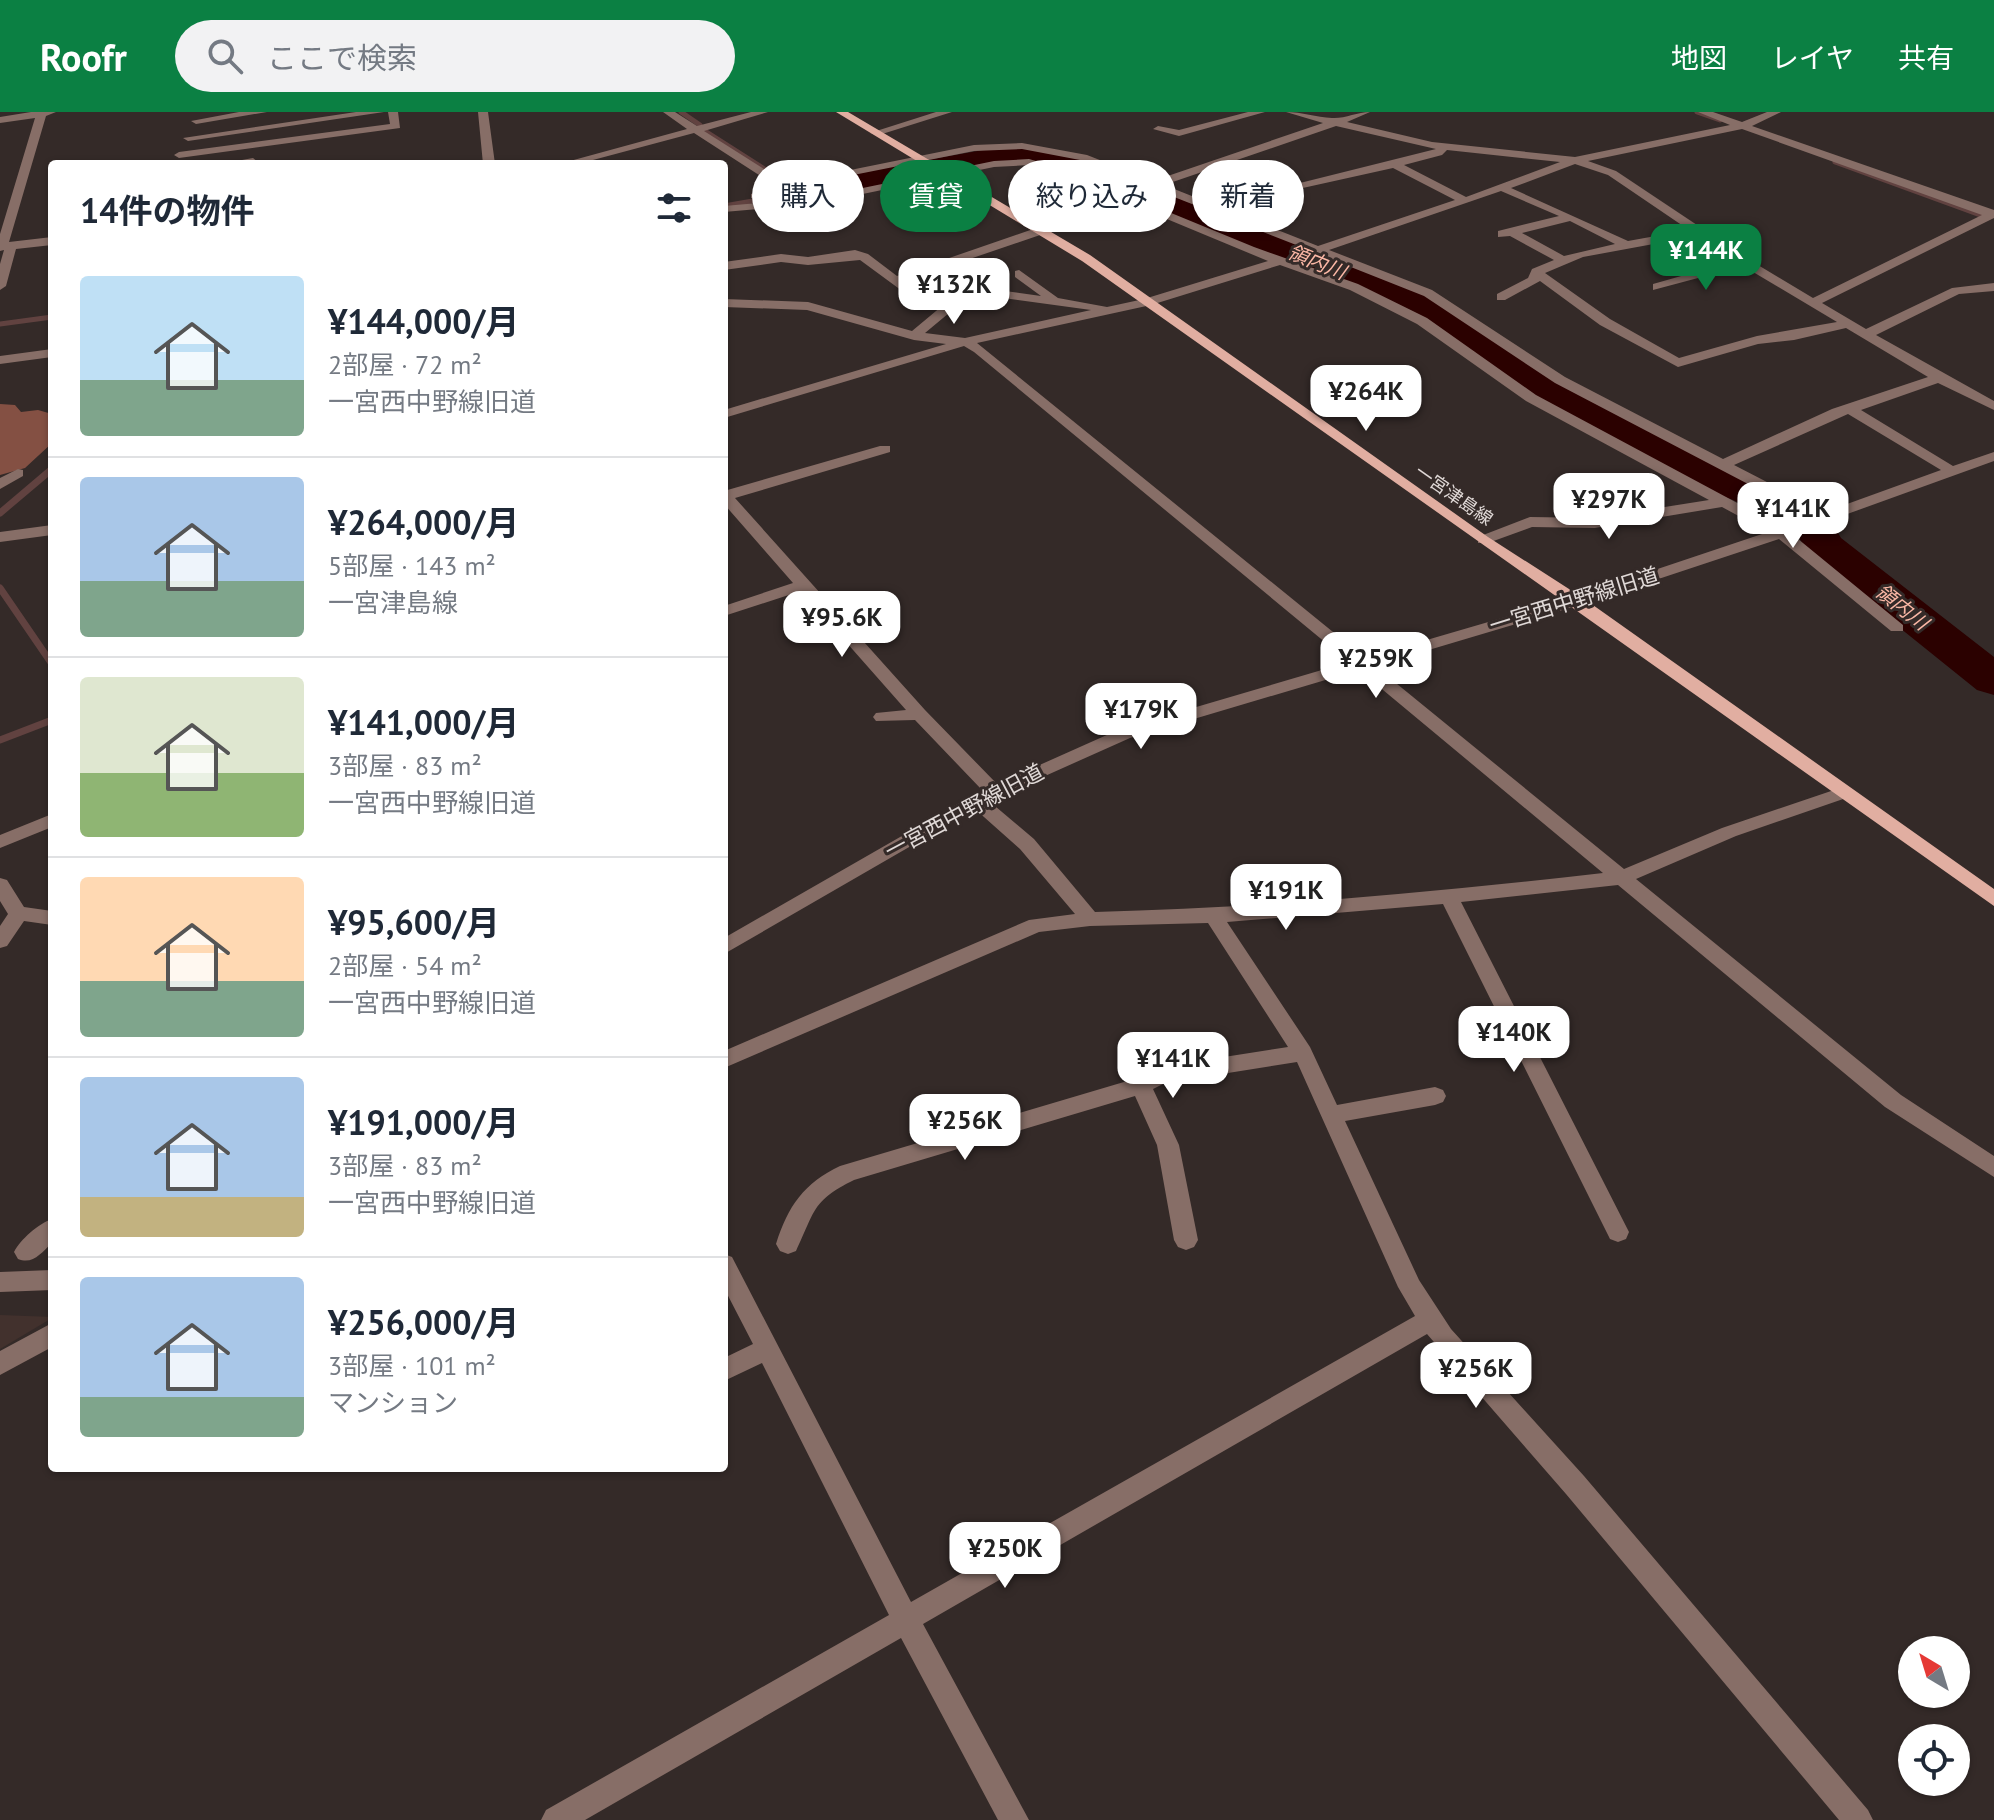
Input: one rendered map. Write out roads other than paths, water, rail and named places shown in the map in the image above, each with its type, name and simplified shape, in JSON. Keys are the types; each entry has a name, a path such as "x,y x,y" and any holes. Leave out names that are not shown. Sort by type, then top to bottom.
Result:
{"main road":[{"name":"一宮津島線","path":"841,112 920,159"},
{"name":"一宮津島線","path":"1041,232 1086,258 1483,540 1577,601 1994,899"}],"street":[{"path":"179,160 198,116 262,112"},
{"path":"188,138 379,112"},
{"path":"179,160 396,126 393,112"},
{"path":"483,112 489,160"},
{"path":"668,112 752,163"},
{"path":"580,160 763,112"},
{"path":"875,133 947,112"},
{"path":"1158,129 1179,133 1260,112"},
{"path":"1291,112 1445,146 1575,160 1612,173 1744,262 1939,378 1994,406"},
{"path":"1176,177 1365,112"},
{"path":"1703,112 1993,214"},
{"path":"728,413 965,342 1147,302 1465,201 1575,160 1742,126 1776,112"},
{"path":"0,120 46,113 4,247 0,286"},
{"path":"707,126 754,160"},
{"path":"864,171 997,146 1042,148 1091,160"},
{"path":"1304,184 1396,165 1438,153 1445,146"},
{"path":"992,164 1029,162 1060,171 1280,261 1354,287 1400,309 1422,321 1531,398 1781,533 1897,628"},
{"path":"1396,165 1465,201"},
{"path":"728,208 814,201 880,187"},
{"path":"1500,187 1571,217 1628,246"},
{"path":"1176,192 1428,293 1560,380 1823,517"},
{"path":"728,201 752,195"},
{"path":"1813,303 1993,214"},
{"path":"1564,261 1507,233 1571,217"},
{"path":"894,281 1036,232"},
{"path":"1536,272 1580,254 1697,232"},
{"path":"4,247 48,242"},
{"path":"728,265 752,260 808,261 855,254 864,257 913,293 951,305"},
{"path":"1657,287 1744,262"},
{"path":"943,264 979,291 1113,310"},
{"path":"1536,272 1605,322 1678,363 1757,340 1794,336 1847,324"},
{"path":"1501,297 1534,280 1536,272"},
{"path":"1019,274 1056,301"},
{"path":"1867,334 1956,291 1994,287"},
{"path":"914,336 951,305 979,291"},
{"path":"728,303 808,306 914,336 965,342 979,349 1893,1101 1994,1168"},
{"path":"0,360 48,354"},
{"path":"1723,465 1837,412 1939,378"},
{"path":"1850,409 1952,471"},
{"path":"728,495 885,449"},
{"name":"一宮西中野線旧道","path":"728,945 976,800 1124,734 1577,601 1781,533 1994,456"},
{"path":"0,485 18,473"},
{"path":"728,501 919,714 994,792"},
{"path":"1483,540 1530,522 1595,523 1726,502"},
{"path":"0,537 48,531"},
{"path":"728,610 802,585"},
{"path":"882,717 919,714"},
{"path":"728,1058 1036,925 1090,919 1213,916 1449,897 1620,878 1729,832 1843,793"},
{"path":"976,800 1027,844 1090,919"},
{"path":"0,842 48,822"},
{"path":"0,885 18,914"},
{"path":"1449,897 1618,1232"},
{"path":"18,914 48,918"},
{"path":"0,941 18,914"},
{"path":"1213,916 1303,1053 1410,1287 1442,1337 1575,1485 1858,1820"},
{"path":"788,1244 796,1215 822,1184 848,1173 1141,1086 1160,1075 1303,1053"},
{"path":"1141,1086 1168,1145 1186,1240"},
{"path":"1333,1114 1435,1096"},
{"path":"26,1252 48,1233"},
{"path":"728,1271 905,1618 1014,1820"},
{"path":"0,1282 48,1280"},
{"path":"556,1820 1431,1319"},
{"path":"0,1364 48,1336"},
{"path":"728,1368 769,1348"}],"waterway":[{"path":"681,112 700,125"},
{"path":"1697,112 1720,120"},
{"path":"705,131 752,161"},
{"name":"領内川","path":"864,181 1000,156 1027,155 1079,166 1414,301 1529,382 1712,478 1795,514"},
{"path":"1835,162 1983,216"},
{"path":"728,205 752,201"},
{"path":"0,324 48,318"},
{"path":"0,513 48,472"},
{"name":"領内川","path":"1816,530 1823,545 1994,680"},
{"path":"0,588 48,658"},
{"path":"0,740 48,722"}]}
